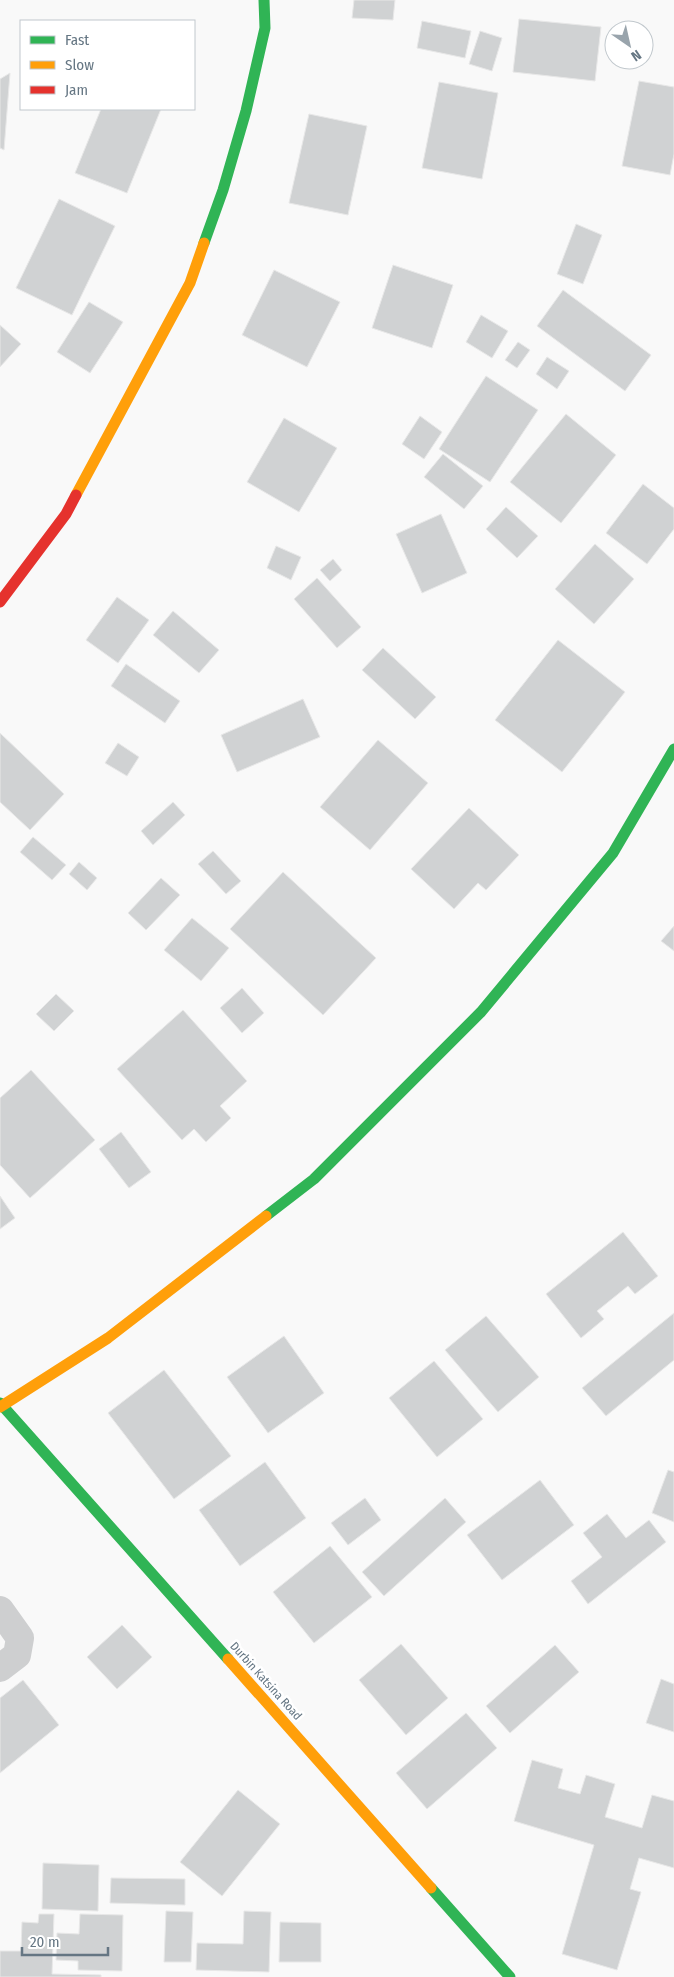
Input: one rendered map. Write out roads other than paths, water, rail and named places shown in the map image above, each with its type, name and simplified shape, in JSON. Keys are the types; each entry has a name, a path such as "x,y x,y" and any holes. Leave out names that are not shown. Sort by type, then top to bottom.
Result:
{"street":[{"path":"0,602 66,514 190,283 223,190 246,111 264,28 264,0"},
{"path":"1,1405 108,1338 314,1179 481,1012 614,853 674,749"},
{"name":"Durbin Katsina Road","path":"1,1405 510,1977"},
{"path":"0,1610 20,1638 17,1655 0,1668"}]}
